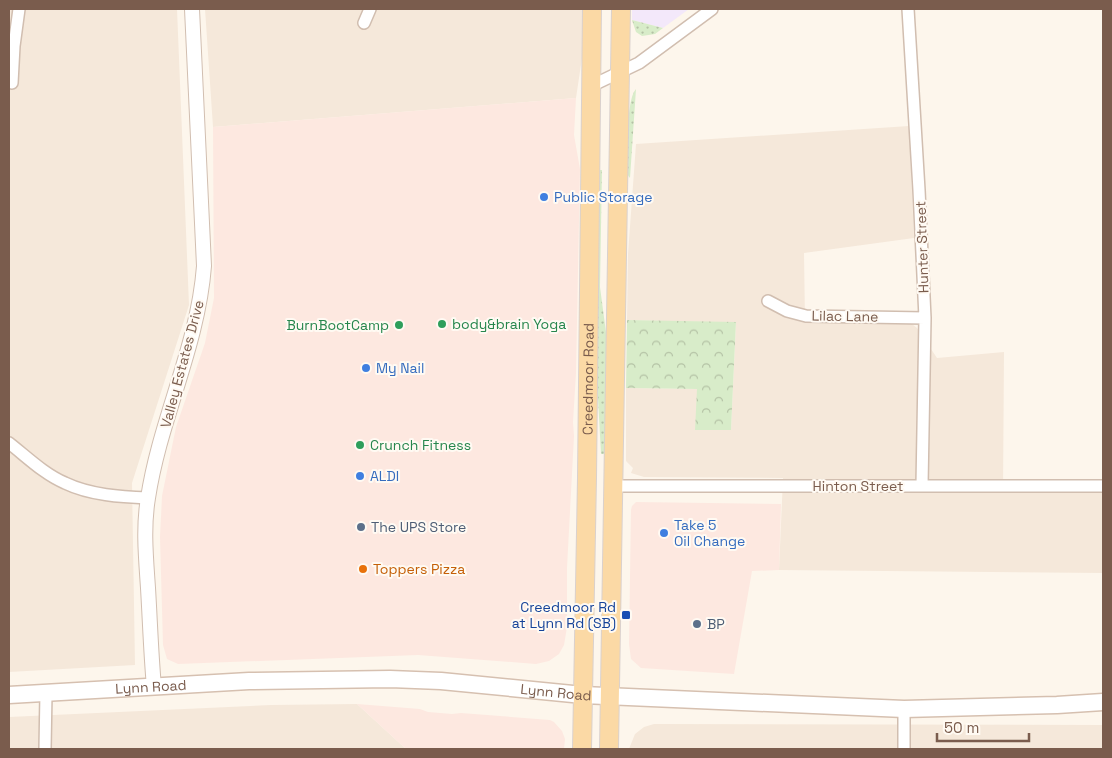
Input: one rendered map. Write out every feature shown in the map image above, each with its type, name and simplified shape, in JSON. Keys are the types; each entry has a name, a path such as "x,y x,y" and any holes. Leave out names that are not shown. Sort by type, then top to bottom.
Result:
{"main road":[{"name":"Creedmoor Road","path":"582,749 592,9"},
{"name":"Creedmoor Road","path":"610,749 620,9"},
{"name":"Lynn Road","path":"9,694 249,680 390,679 441,681 583,695 904,709 1103,702"}],"street":[{"path":"12,83 19,9"},
{"name":"Valley Estates Drive","path":"154,687 146,547 148,498 165,426 189,348 203,283 204,266 192,9"},
{"path":"364,23 370,9"},
{"path":"591,86 639,63 712,9"},
{"name":"Hunter Street","path":"908,9 925,318 922,485"},
{"name":"Lilac Lane","path":"768,301 787,311 806,316 925,318"},
{"path":"9,443 46,472 65,483 111,495 148,498"},
{"name":"Hinton Street","path":"613,486 1103,486"},
{"path":"45,749 46,692"},
{"path":"904,709 904,749"}],"shaded area":[{"path":"9,9 177,9 189,305 132,483 135,665 9,672"},
{"path":"205,9 583,9 582,58 576,98 213,127"},
{"path":"632,9 689,9 663,28 632,20"},
{"path":"576,98 574,135 580,169 576,373 567,568 567,627 564,645 559,654 549,661 536,664 418,655 178,664 167,659 163,645 160,537 162,496 176,427 205,343 214,298 213,127"},
{"path":"909,126 914,238 804,253 805,321 912,324 917,328 937,358 1004,352 1003,492 1103,493 1103,573 779,570 783,478 644,477 631,473 633,468 626,461 626,388 697,389 731,430 736,323 627,320 628,254 636,144"},
{"path":"636,502 781,504 779,570 752,571 734,674 641,668 631,659 629,644 631,510"},
{"path":"357,704 406,749 9,749 9,717 271,705"},
{"path":"357,704 420,709 428,712 452,714 461,713 550,720 562,731 565,739 564,749 406,749"},
{"path":"654,724 1103,725 1103,749 629,749 635,734 644,727"}],"green space":[{"path":"632,20 663,28 655,34 642,36 636,32"},
{"path":"636,89 630,178 627,174 628,129 630,104"},
{"path":"598,170 602,170 600,287 607,340 606,454 601,454 596,362"},
{"path":"627,320 736,322 731,430 695,430 697,389 626,388"}],"place":[{"name":"Public Storage","path":"544,197"},
{"name":"body&brain Yoga","path":"442,324"},
{"name":"BurnBootCamp","path":"399,325"},
{"name":"My Nail","path":"366,368"},
{"name":"Crunch Fitness","path":"360,445"},
{"name":"ALDI","path":"360,476"},
{"name":"The UPS Store","path":"361,527"},
{"name":"Take 5 Oil Change","path":"664,533"},
{"name":"Toppers Pizza","path":"363,569"},
{"name":"Creedmoor Rd at Lynn Rd (SB)","path":"626,615"},
{"name":"BP","path":"697,624"}]}
